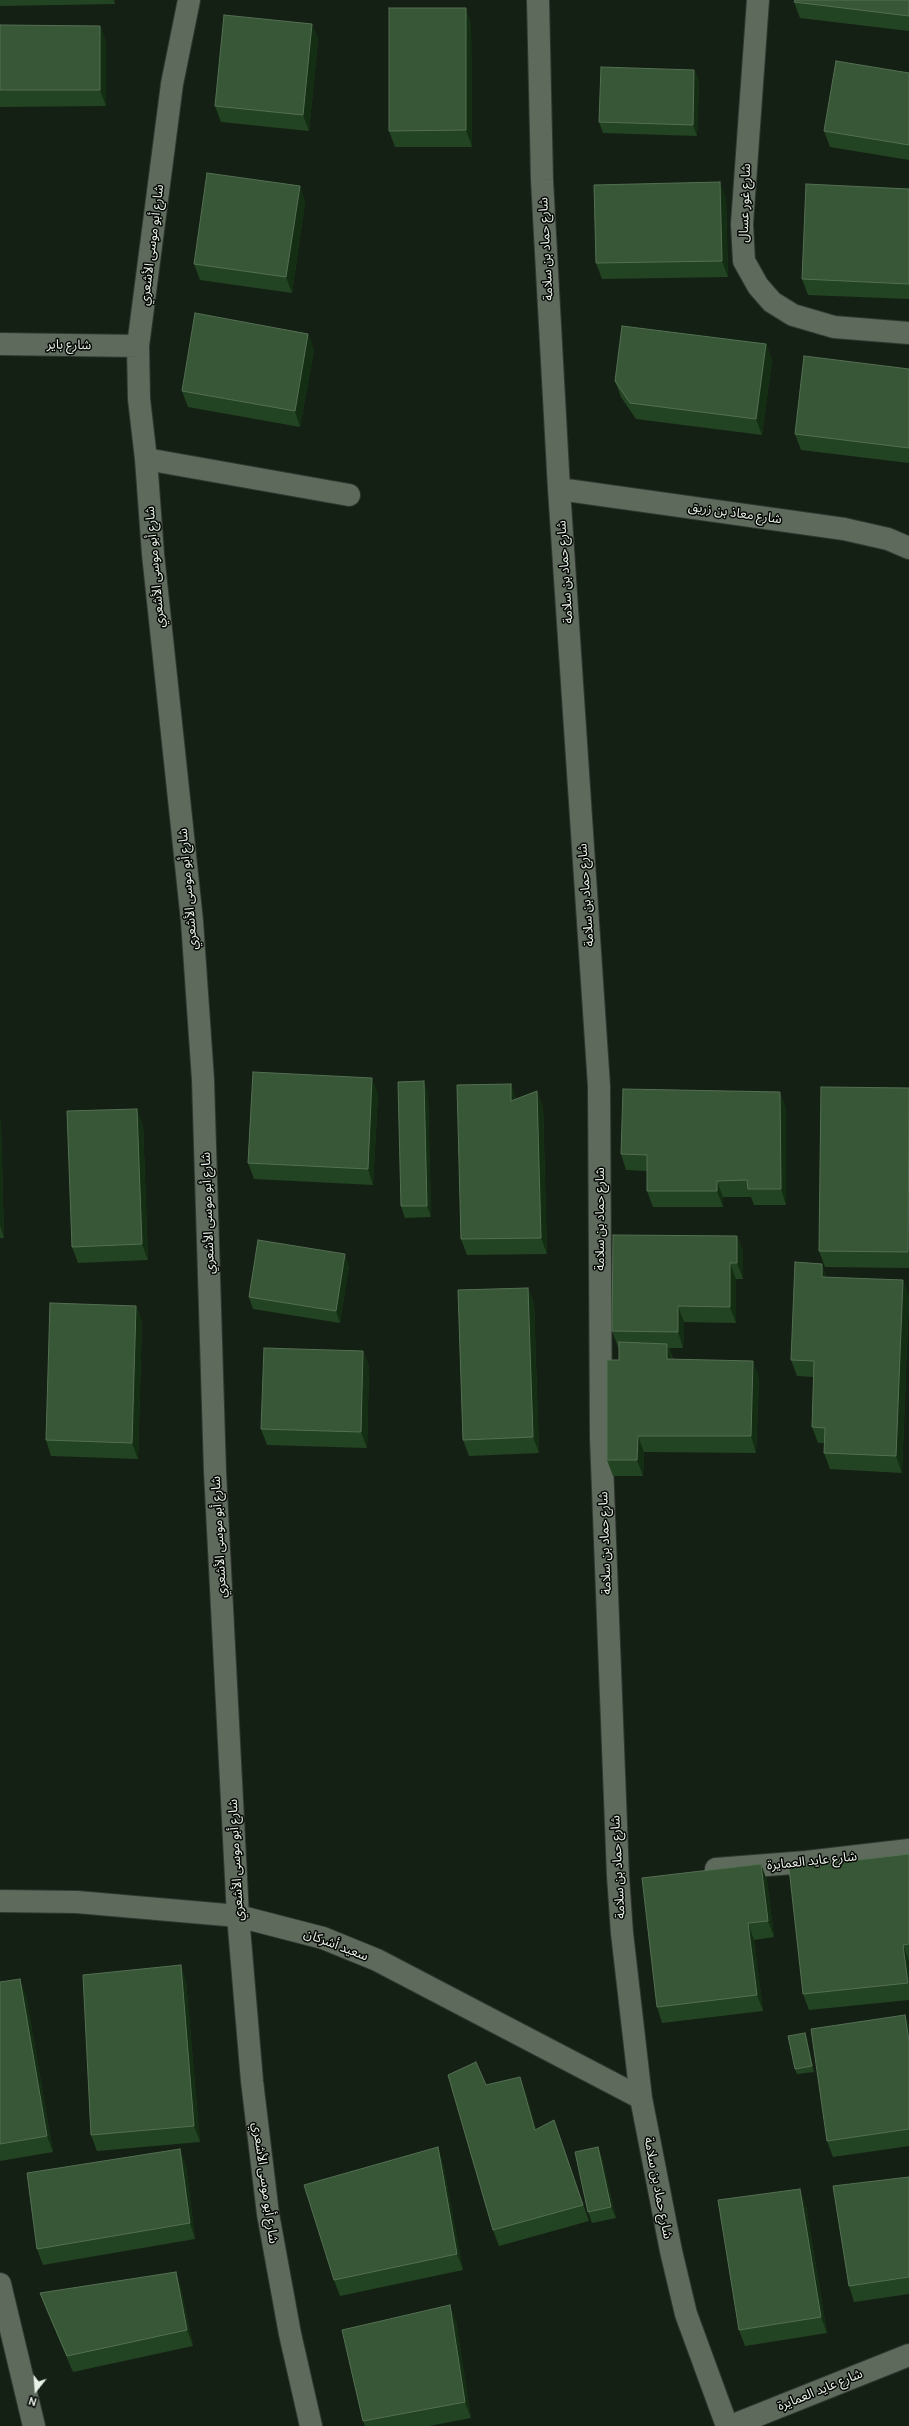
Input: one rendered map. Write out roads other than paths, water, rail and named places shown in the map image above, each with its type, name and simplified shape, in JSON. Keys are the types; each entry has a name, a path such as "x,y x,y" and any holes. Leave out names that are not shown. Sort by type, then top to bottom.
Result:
{"street":[{"name":"شارع أبو موسى الأشعري","path":"189,0 172,84 138,346 139,398 146,459 153,554 192,921 203,1080 215,1472 238,1916 252,2081 268,2214 290,2334 311,2426"},
{"name":"شارع حماد بن سلامة","path":"538,0 542,180 559,489 599,1086 601,1438 618,1876 622,1933 641,2098 671,2251 686,2314 727,2426"},
{"name":"شارع غور عسال","path":"758,0 742,224 744,261 758,286 772,302 793,315 834,327 909,333"},
{"name":"شارع باير","path":"0,344 138,346"},
{"path":"146,459 349,495"},
{"name":"شارع معاذ بن زريق","path":"559,489 844,529 888,539 909,548"},
{"name":"شارع عايد العمايرة","path":"716,1869 806,1862 909,1850"},
{"name":"سعيد أشركان","path":"0,1901 77,1902 238,1916 323,1938 377,1960 641,2098"},
{"path":"0,2284 34,2426"},
{"name":"شارع عايد العمايرة","path":"731,2426 909,2355"}]}
